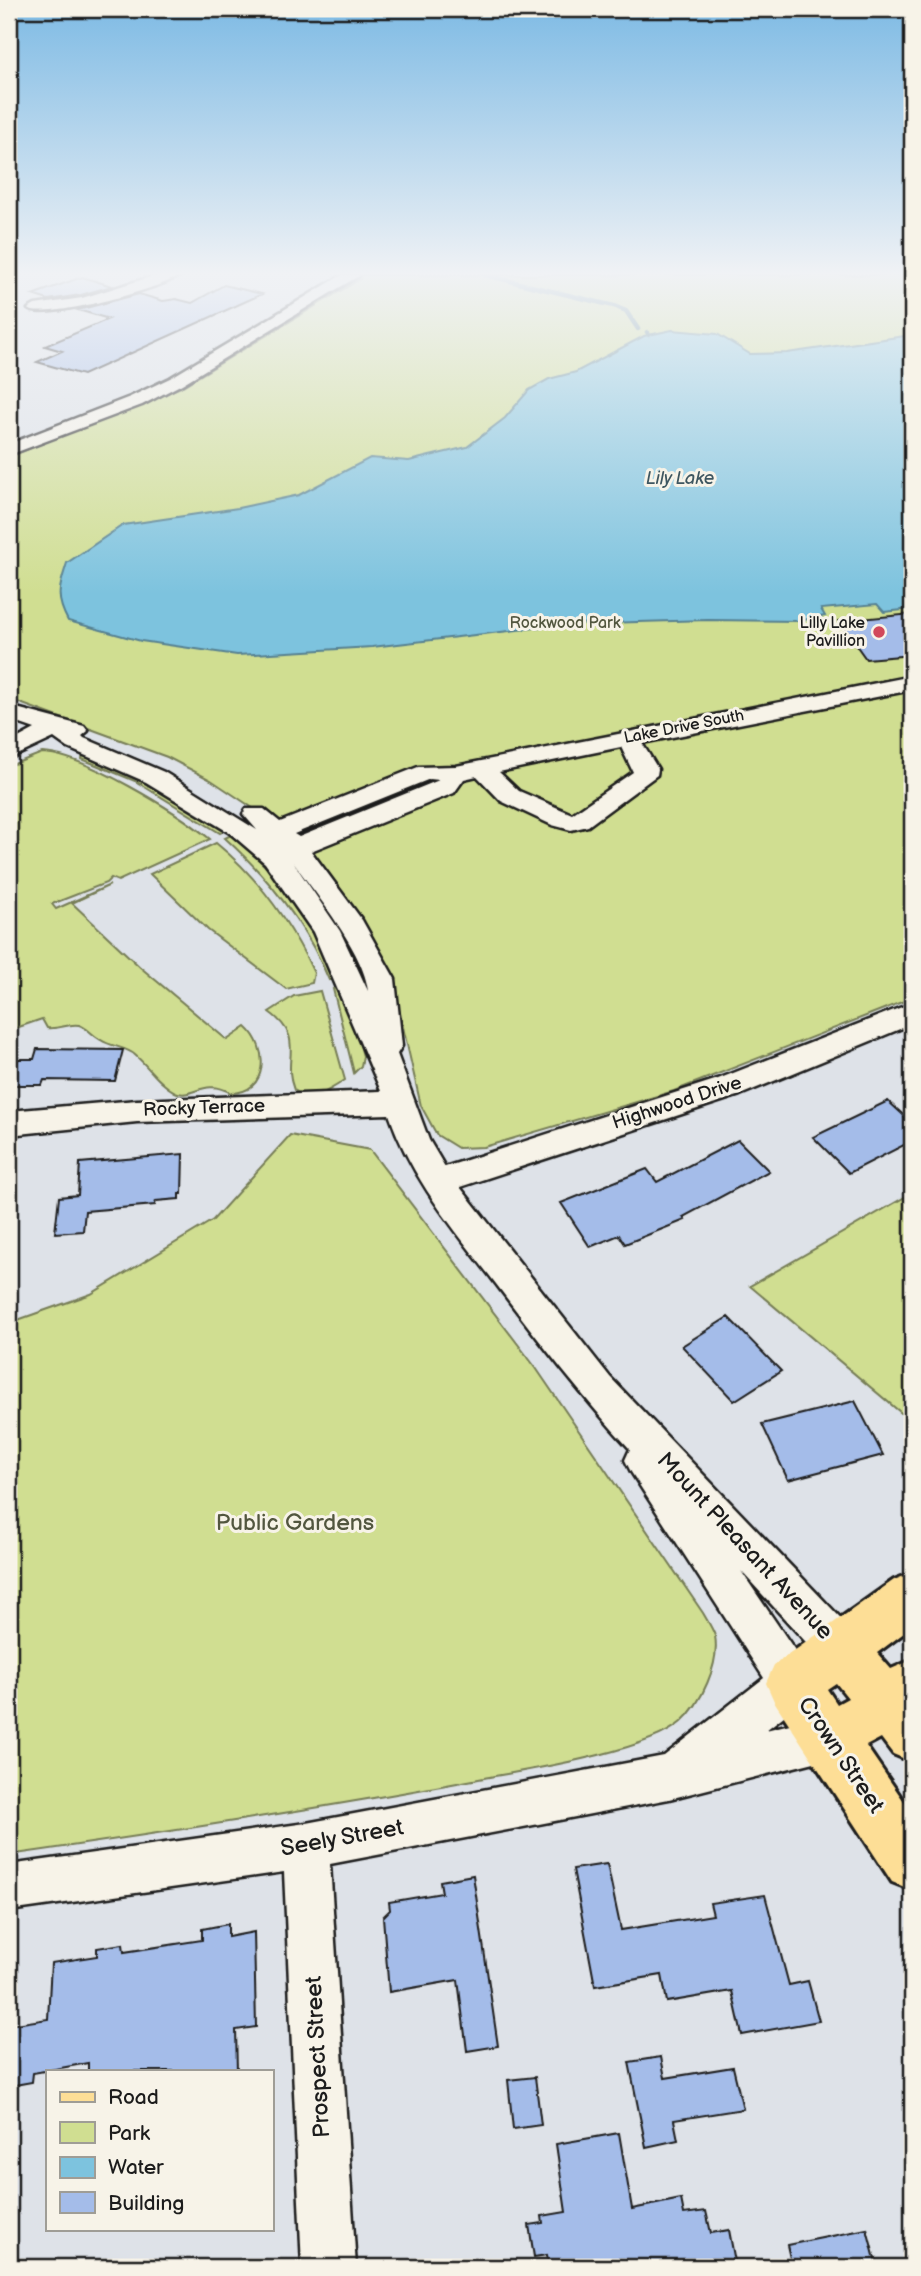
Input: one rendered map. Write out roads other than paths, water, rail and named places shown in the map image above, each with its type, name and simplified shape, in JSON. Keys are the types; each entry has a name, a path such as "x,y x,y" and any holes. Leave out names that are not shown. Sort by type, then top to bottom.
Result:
{"main road":[{"name":"Seely Street","path":"792,1683 912,1597"},
{"name":"Mount Pleasant Avenue","path":"841,1649 905,1709"},
{"name":"Crown Street","path":"792,1683 912,1862"},
{"name":"Seely Street","path":"830,1736 905,1709"}],"street":[{"path":"9,450 136,401 176,381"},
{"name":"Lake Drive South","path":"276,844 445,788 456,773 912,682"},
{"name":"Mount Pleasant Avenue","path":"9,713 55,728 76,743 155,777 276,844 326,931 389,1069 414,1141 437,1182 597,1388 792,1683"},
{"path":"9,752 55,728"},
{"path":"482,768 510,796 561,820 579,821 645,775 646,769 626,738"},
{"name":"Highwood Drive","path":"437,1182 729,1087 912,1013"},
{"name":"Rocky Terrace","path":"9,1122 137,1111 399,1102"},
{"name":"Mount Pleasant Avenue","path":"597,1388 841,1649"},
{"name":"Seely Street","path":"674,1776 792,1683"},
{"name":"Seely Street","path":"9,1888 306,1846 674,1776 830,1736"},
{"name":"Prospect Street","path":"306,1846 328,2267"}],"water":[{"name":"Lily Lake","path":"545,381 912,381 912,609 884,612 877,604 821,609 825,616 799,621 708,620 569,624 372,647 237,655 141,641 68,621 64,613 60,592 67,563 123,525 238,508 299,495 370,458 409,461 467,447 505,418 529,390"}],"place":[{"name":"Lilly Lake Pavillion","path":"879,632"}],"park label":[{"name":"Rockwood Park","path":"565,623"},
{"name":"Public Gardens","path":"295,1523"}]}
